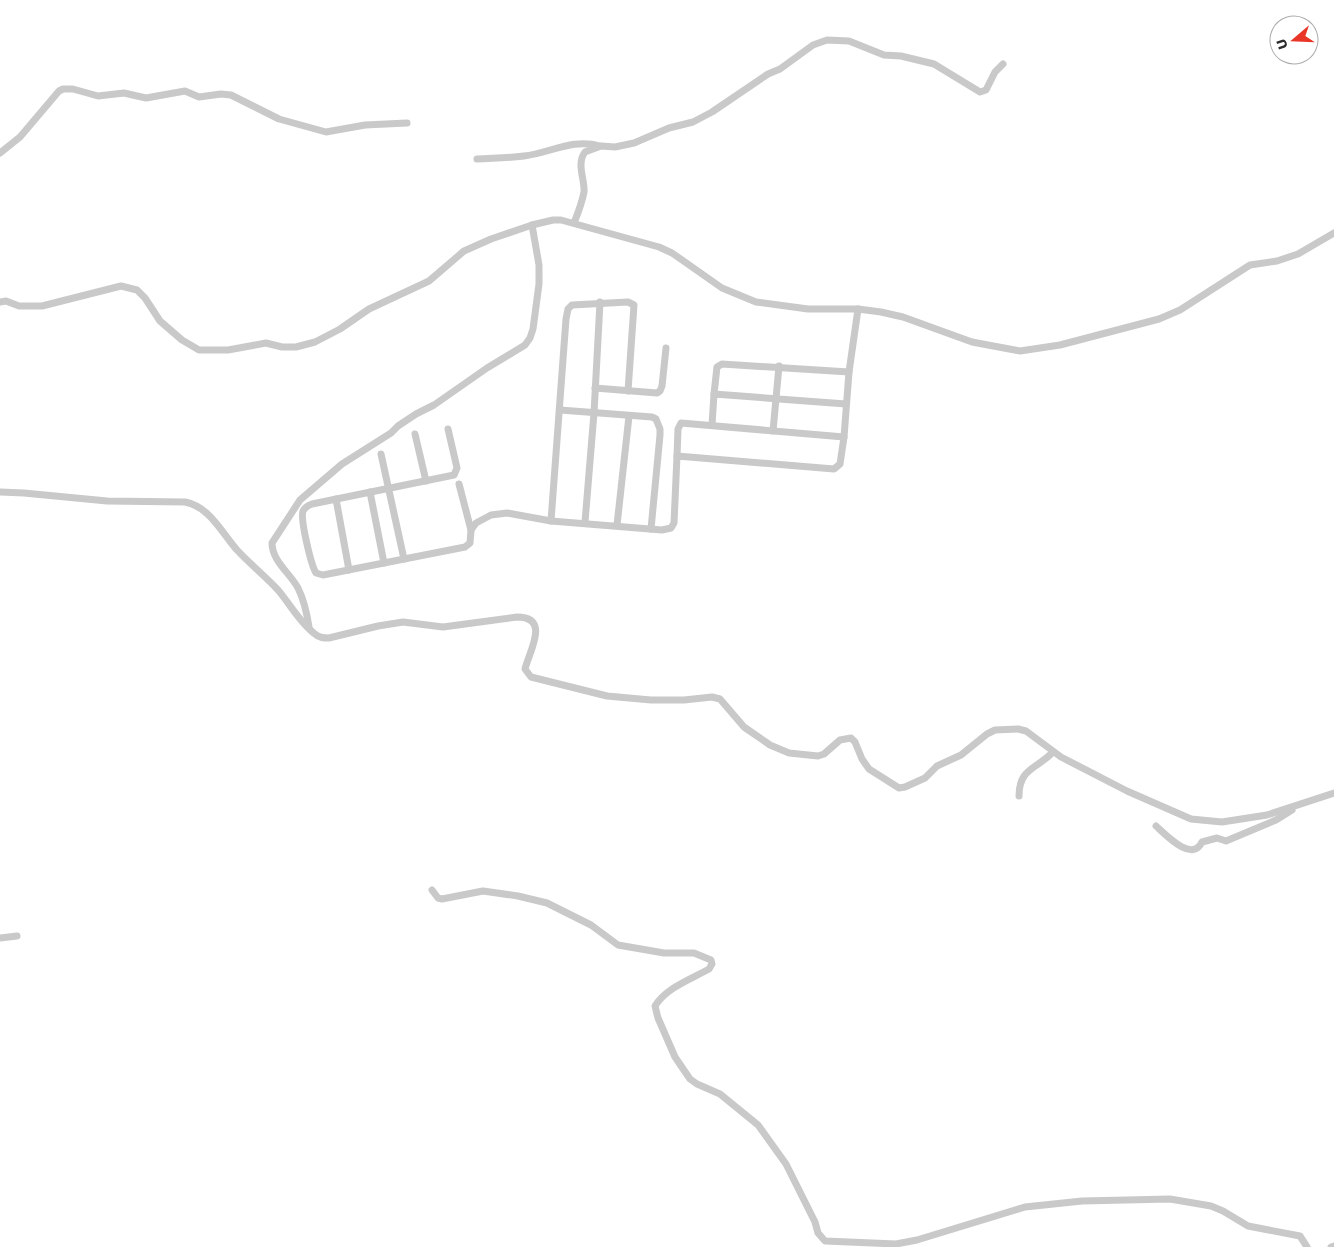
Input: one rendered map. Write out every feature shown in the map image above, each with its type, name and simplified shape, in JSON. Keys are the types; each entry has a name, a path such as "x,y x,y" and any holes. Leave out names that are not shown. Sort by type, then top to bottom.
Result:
{"street":[{"path":"477,159 525,156 559,146 578,143 592,143 615,147 634,143 669,128 698,120 768,74 789,63 813,45 827,40 849,42 884,56 901,56 934,64 980,92 986,90 995,72 1003,64"},
{"path":"0,153 20,137 59,91 68,88 98,96 124,93 146,98 185,91 199,98 221,94 231,95 279,119 326,132 356,126 407,123"},
{"path":"574,223 581,207 584,191 582,156 584,152 601,146"},
{"path":"0,302 6,301 18,306 42,306 121,286 129,287 137,290 145,298 160,321 170,331 199,350 228,350 266,343 282,347 296,347 315,342 340,329 369,309 429,281 464,251 491,239 553,220 574,223 659,247 672,253 722,288 756,302 808,309 858,308 880,312 903,317 980,344 1020,351 1039,350 1159,319 1180,310 1250,265 1298,254 1334,233"},
{"path":"310,628 306,609 298,588 277,559 272,543 300,500 342,464 383,439 416,414 434,405 487,368 525,345 533,329 539,284 532,225"},
{"path":"585,522 600,302"},
{"path":"551,521 566,319 570,307 575,304 600,302 628,302 634,305 628,391"},
{"path":"677,456 834,469 840,464 849,372 858,308"},
{"path":"595,388 652,393 660,391 666,348"},
{"path":"712,425 717,367 719,364 779,366 849,372"},
{"path":"773,431 779,366"},
{"path":"714,394 846,404"},
{"path":"560,410 656,419 660,429 651,529"},
{"path":"617,525 628,416"},
{"path":"471,530 482,519 501,514 513,514 551,521 585,522 662,530 673,527 678,429 681,423 844,437"},
{"path":"448,429 456,463 456,473 454,475 312,504 306,507 303,511 310,560 314,570 319,575 467,546 471,539 471,530 458,484"},
{"path":"415,434 426,481"},
{"path":"381,454 404,559"},
{"path":"0,492 108,501 185,502 196,505 206,512 238,551 265,575 316,636 329,638 403,622 443,627 517,617 526,618 536,628 535,640 525,669 531,677 607,696 651,700 684,700 712,697 720,699 744,727 770,745 789,754 818,756 824,754 840,740 851,738 869,769 899,788 925,778 938,766 962,754 995,730 1018,729 1026,731 1053,752 1127,791 1190,819 1222,822 1267,814 1334,793"},
{"path":"370,492 384,563"},
{"path":"336,499 349,570"},
{"path":"1019,796 1020,783 1026,771 1045,760 1053,752"},
{"path":"1156,826 1178,846 1194,850 1199,848 1202,842 1215,838 1226,841 1276,820 1293,807"},
{"path":"432,890 438,898 442,899 483,891 518,896 546,903 591,925 618,945 664,953 694,953 711,960 712,964 709,969 675,988 657,1002 655,1006 658,1018 675,1057 690,1079 720,1094 758,1125 786,1164 816,1222 818,1233 825,1241 896,1244 916,1240 1025,1207 1082,1201 1170,1199 1211,1206 1248,1226 1300,1236 1307,1247"},
{"path":"0,938 17,936"}]}
